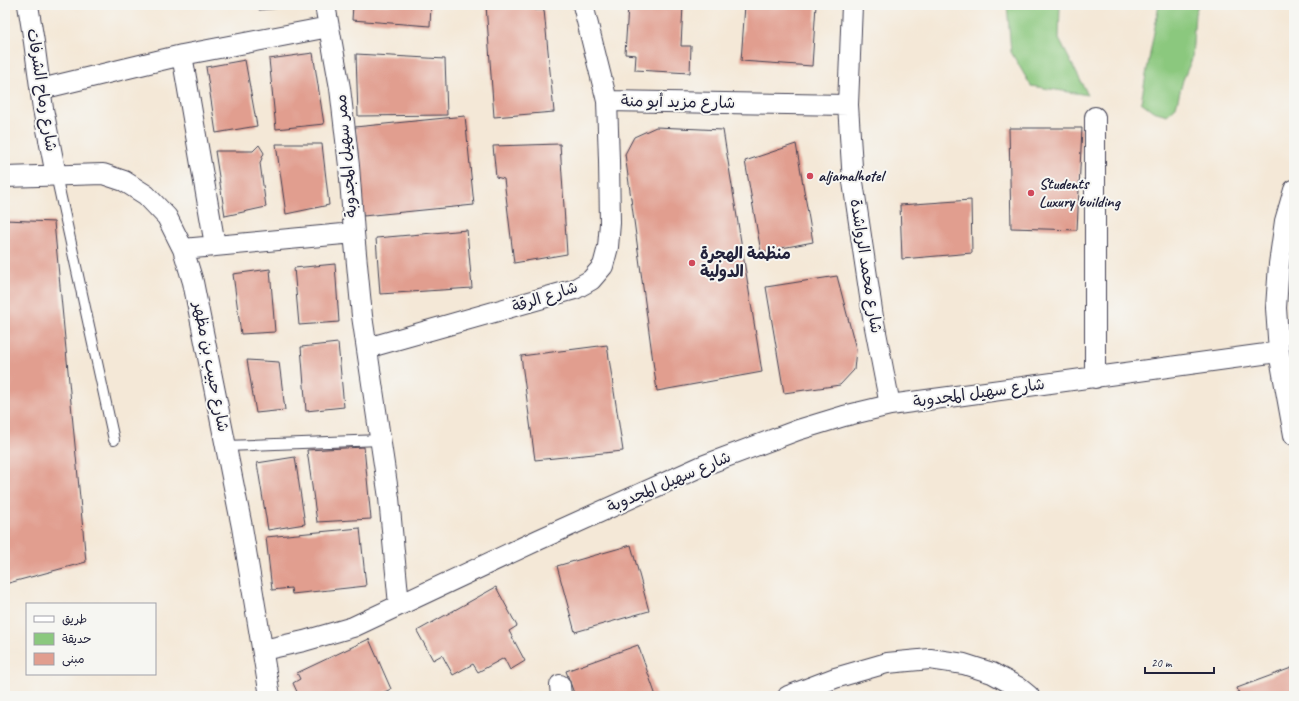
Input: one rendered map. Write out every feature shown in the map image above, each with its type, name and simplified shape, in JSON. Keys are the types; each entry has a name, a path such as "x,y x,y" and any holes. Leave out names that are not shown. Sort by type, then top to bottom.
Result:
{"street":[{"name":"شارع رماح الشرفات","path":"28,5 40,89 56,175"},
{"name":"ممر سهيل المجدوبة","path":"183,249 354,233 349,166 340,88 325,5"},
{"name":"شارع مزيد أبو منة","path":"583,5 607,101 848,105"},
{"name":"شارع محمد الرواشدة","path":"852,5 848,105 853,182 873,317 890,405"},
{"path":"40,89 182,55 329,27"},
{"path":"182,55 215,245"},
{"name":"شارع الرقة","path":"367,348 575,289 591,280 603,266 608,247 609,160 607,101"},
{"path":"1095,116 1095,378"},
{"name":"شارع حبيب بن مظهر","path":"5,177 103,174 124,181 146,195 167,217 183,249 193,282 242,527 270,696"},
{"path":"1294,190 1285,221 1279,264 1276,308 1279,352 1294,435"},
{"path":"354,233 367,348 389,498 399,605"},
{"name":"شارع سهيل المجدوبة","path":"263,650 304,641 353,627 552,533 702,466 798,430 844,416 890,405 1279,352"},
{"path":"788,696 835,678 887,663 930,659 964,664 992,673 1029,696"}],"lane":[{"path":"56,175 114,440"},
{"path":"226,446 381,440"}],"green space":[{"path":"1007,5 1060,5 1059,39 1088,95 1031,86 1011,52"},
{"path":"1159,5 1198,5 1195,14 1192,59 1183,80 1176,107 1167,115 1153,111 1141,102"}],"building":[{"path":"258,5 295,5 295,7 259,10"},
{"path":"353,5 431,5 430,26 352,20"},
{"path":"486,5 535,5 535,10 544,10 554,112 494,117"},
{"path":"624,5 683,5 681,46 691,46 690,73 635,70 636,55 625,54 628,6"},
{"path":"745,5 816,5 812,66 741,61"},
{"path":"313,53 324,124 276,129 269,59"},
{"path":"356,54 445,59 447,115 358,116"},
{"path":"245,60 257,126 216,133 206,67"},
{"path":"465,116 474,205 363,216 355,127"},
{"name":"منظمة الهجرة الدولية","path":"656,127 723,130 762,372 657,391 625,154 634,137"},
{"name":"Students Luxury building","path":"1009,128 1082,128 1077,230 1011,228"},
{"path":"276,144 322,144 329,205 286,214"},
{"path":"560,144 567,254 514,263 504,179 496,177 493,146"},
{"path":"796,144 813,242 761,252 745,161"},
{"path":"259,145 264,153 260,163 266,207 225,216 215,151 253,151"},
{"path":"971,200 972,253 902,259 900,205"},
{"path":"5,220 54,222 86,562 5,584"},
{"path":"467,230 472,288 380,294 376,238"},
{"path":"335,264 339,322 299,325 294,268"},
{"path":"270,269 275,332 241,334 233,274"},
{"path":"837,276 856,349 854,370 840,385 784,393 766,287"},
{"path":"338,343 344,407 306,411 301,347"},
{"path":"607,345 623,451 535,460 521,356"},
{"path":"247,360 279,362 285,410 256,413"},
{"path":"364,447 371,519 317,522 307,450"},
{"path":"295,457 305,524 268,530 257,463"},
{"path":"360,528 366,586 292,594 291,588 272,590 266,537"},
{"path":"631,545 649,611 575,632 557,566"},
{"path":"496,587 517,626 509,631 525,661 510,670 504,658 478,672 473,664 453,675 442,655 433,660 417,631"},
{"path":"369,639 391,689 376,696 296,696 298,694 293,683 300,679 297,673"},
{"path":"638,645 656,696 575,696 566,671"},
{"path":"1294,667 1294,696 1240,696 1237,688"},
{"path":"517,693 521,696 508,696 508,695"}],"place":[{"name":"aljamalhotel","path":"810,176"},
{"name":"Students Luxury building","path":"1031,193"},
{"name":"منظمة الهجرة الدولية","path":"692,263"}]}
